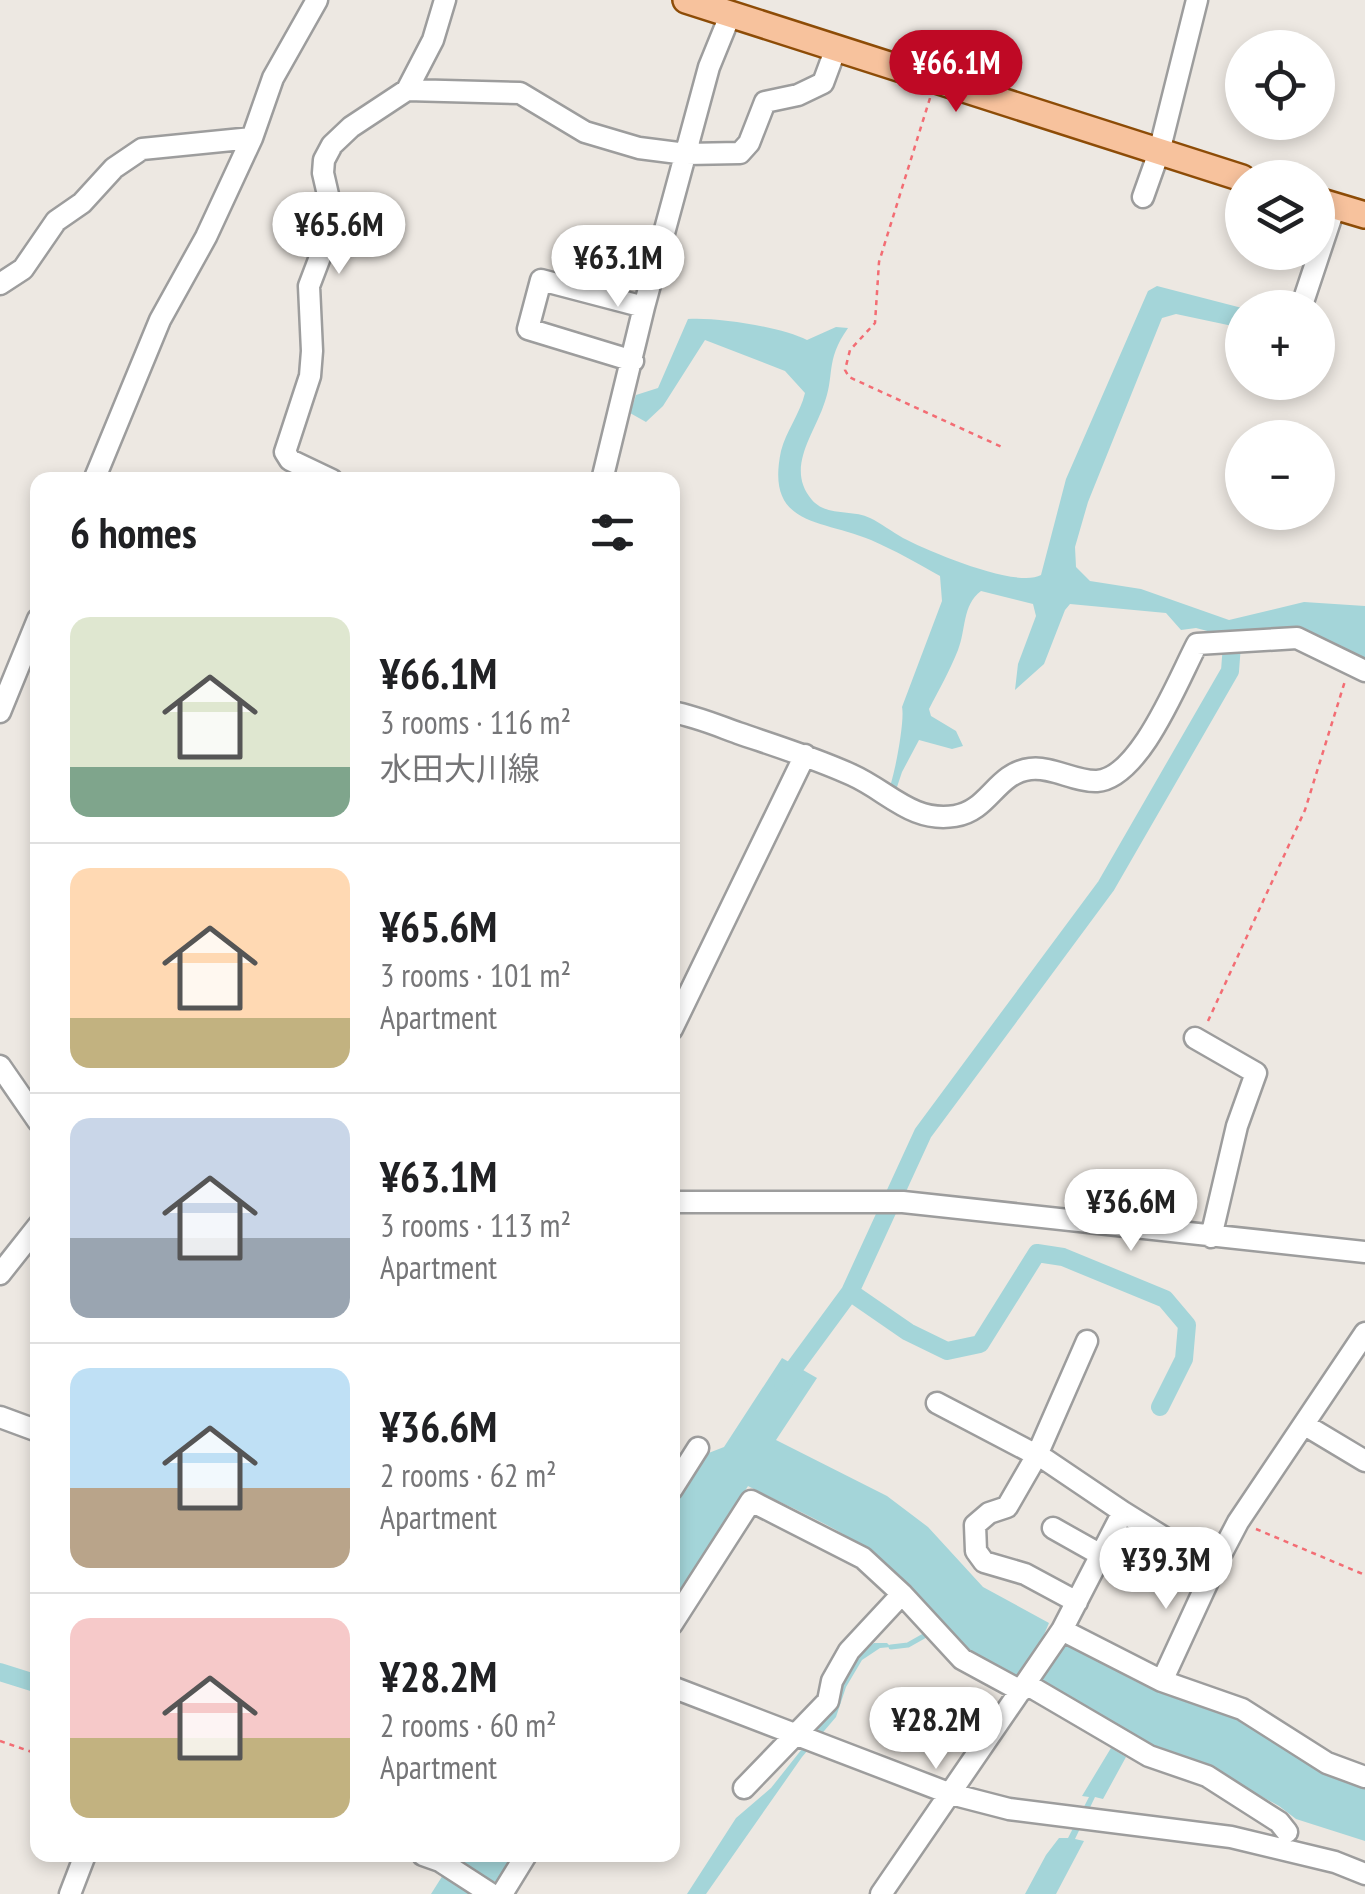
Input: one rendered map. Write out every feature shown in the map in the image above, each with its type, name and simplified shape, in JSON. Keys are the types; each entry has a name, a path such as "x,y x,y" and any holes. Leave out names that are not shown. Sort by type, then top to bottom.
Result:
{"main road":[{"path":"686,0 1225,173"},
{"path":"1335,206 1365,215"}],"street":[{"path":"97,472 160,320 206,237 252,138 273,78 317,0"},
{"path":"315,472 290,460 285,452 310,376 309,286 328,236 332,212 324,160 350,127 407,90 433,40 445,0"},
{"path":"1143,197 1159,152 1197,0"},
{"path":"604,472 709,67 731,14"},
{"path":"407,90 520,93 586,132 639,148 686,154 740,153 749,143 765,102 798,95 823,83 836,48"},
{"path":"0,284 23,269 56,221 82,203 114,168 142,149 252,138"},
{"path":"633,361 528,329 541,280 644,307"},
{"path":"680,715 805,755 858,777 904,807 930,817 958,816 976,809 1010,774 1033,768 1096,781 1117,775 1136,758 1197,644 1297,638 1358,666"},
{"path":"0,712 30,639"},
{"path":"680,1013 805,755"},
{"path":"1197,1039 1256,1072 1237,1126 1211,1237"},
{"path":"0,1066 30,1109"},
{"path":"680,1202 903,1202 1365,1252"},
{"path":"0,1274 30,1236"},
{"path":"1162,1682 1238,1522 1365,1333"},
{"path":"1077,1602 1025,1574 984,1562 976,1552 976,1525 989,1513 1007,1507 1037,1455 1086,1341"},
{"path":"938,1403 1037,1455 1168,1540 1216,1564"},
{"path":"0,1417 30,1428"},
{"path":"1306,1425 1365,1461"},
{"path":"680,1476 698,1448"},
{"path":"680,1612 751,1501 863,1558 962,1660 1026,1684 1148,1756 1207,1776 1279,1822 1287,1832"},
{"path":"881,1894 1059,1635 1123,1512"},
{"path":"1053,1528 1101,1555"},
{"path":"744,1788 828,1701 832,1681 849,1651 902,1594"},
{"path":"1059,1635 1162,1682 1242,1709 1326,1763 1365,1776"},
{"path":"680,1690 951,1794 1009,1809 1265,1844 1365,1874"},
{"path":"70,1894 82,1862"},
{"path":"443,1862 493,1893 520,1862"}],"path":[{"path":"936,80 879,262 875,323 850,350 846,370 849,377 1004,448"},
{"path":"1197,1039 1304,810 1358,666"},
{"path":"1238,1522 1365,1575"},
{"path":"0,1742 30,1751"}],"water":[{"path":"1157,286 1225,304 1225,324 1176,314 1162,318 1088,502 1075,547 1076,567 1090,581 1141,589 1229,620 1304,602 1365,606 1365,659 1301,630 1181,630 1166,613 1070,604 1044,664 1015,690 1018,664 1036,616 1033,604 981,591 971,603 958,650 929,709 931,716 956,731 963,746 952,749 919,740 895,793 889,789 899,747 902,707 942,601 940,576 880,544 816,523 789,507 781,494 778,476 781,451 805,393 785,371 705,340 663,406 646,422 630,413 636,395 658,388 688,319 749,324 807,340 836,327 848,328 836,350 827,396 801,465 801,477 812,500 825,509 870,518 951,559 993,573 1029,578 1041,575 1066,479 1148,291"},
{"path":"782,1358 817,1378 776,1440 887,1496 928,1527 983,1587 1049,1623 1043,1637 1060,1647 1065,1644 1137,1682 1236,1716 1335,1778 1365,1789 1365,1841 1296,1819 1210,1768 1145,1745 1040,1686 1043,1680 1026,1671 1021,1676 1003,1673 982,1662 938,1625 863,1548 823,1523 748,1486 680,1595 680,1496 706,1454 724,1447"},
{"path":"874,1643 891,1647 880,1648 862,1660 846,1687 836,1717 802,1757 706,1894 687,1894 736,1818 771,1788 825,1720 841,1681 859,1654"},
{"path":"1111,1748 1126,1757 1103,1799 1095,1797 1075,1839 1084,1841 1056,1894 1025,1894 1059,1838 1068,1838 1089,1797 1082,1796"},
{"path":"460,1862 513,1862 500,1883 493,1881 485,1894 431,1894 443,1875 450,1879"}],"waterway":[{"path":"783,1383 850,1292 923,1133 1106,886 1230,671 1233,631"},
{"path":"850,1292 908,1332 947,1351 980,1344 1037,1253 1063,1257 1165,1299 1187,1325 1184,1359 1160,1407"},
{"path":"891,1647 908,1645 931,1632"},
{"path":"0,1672 30,1681"}]}
